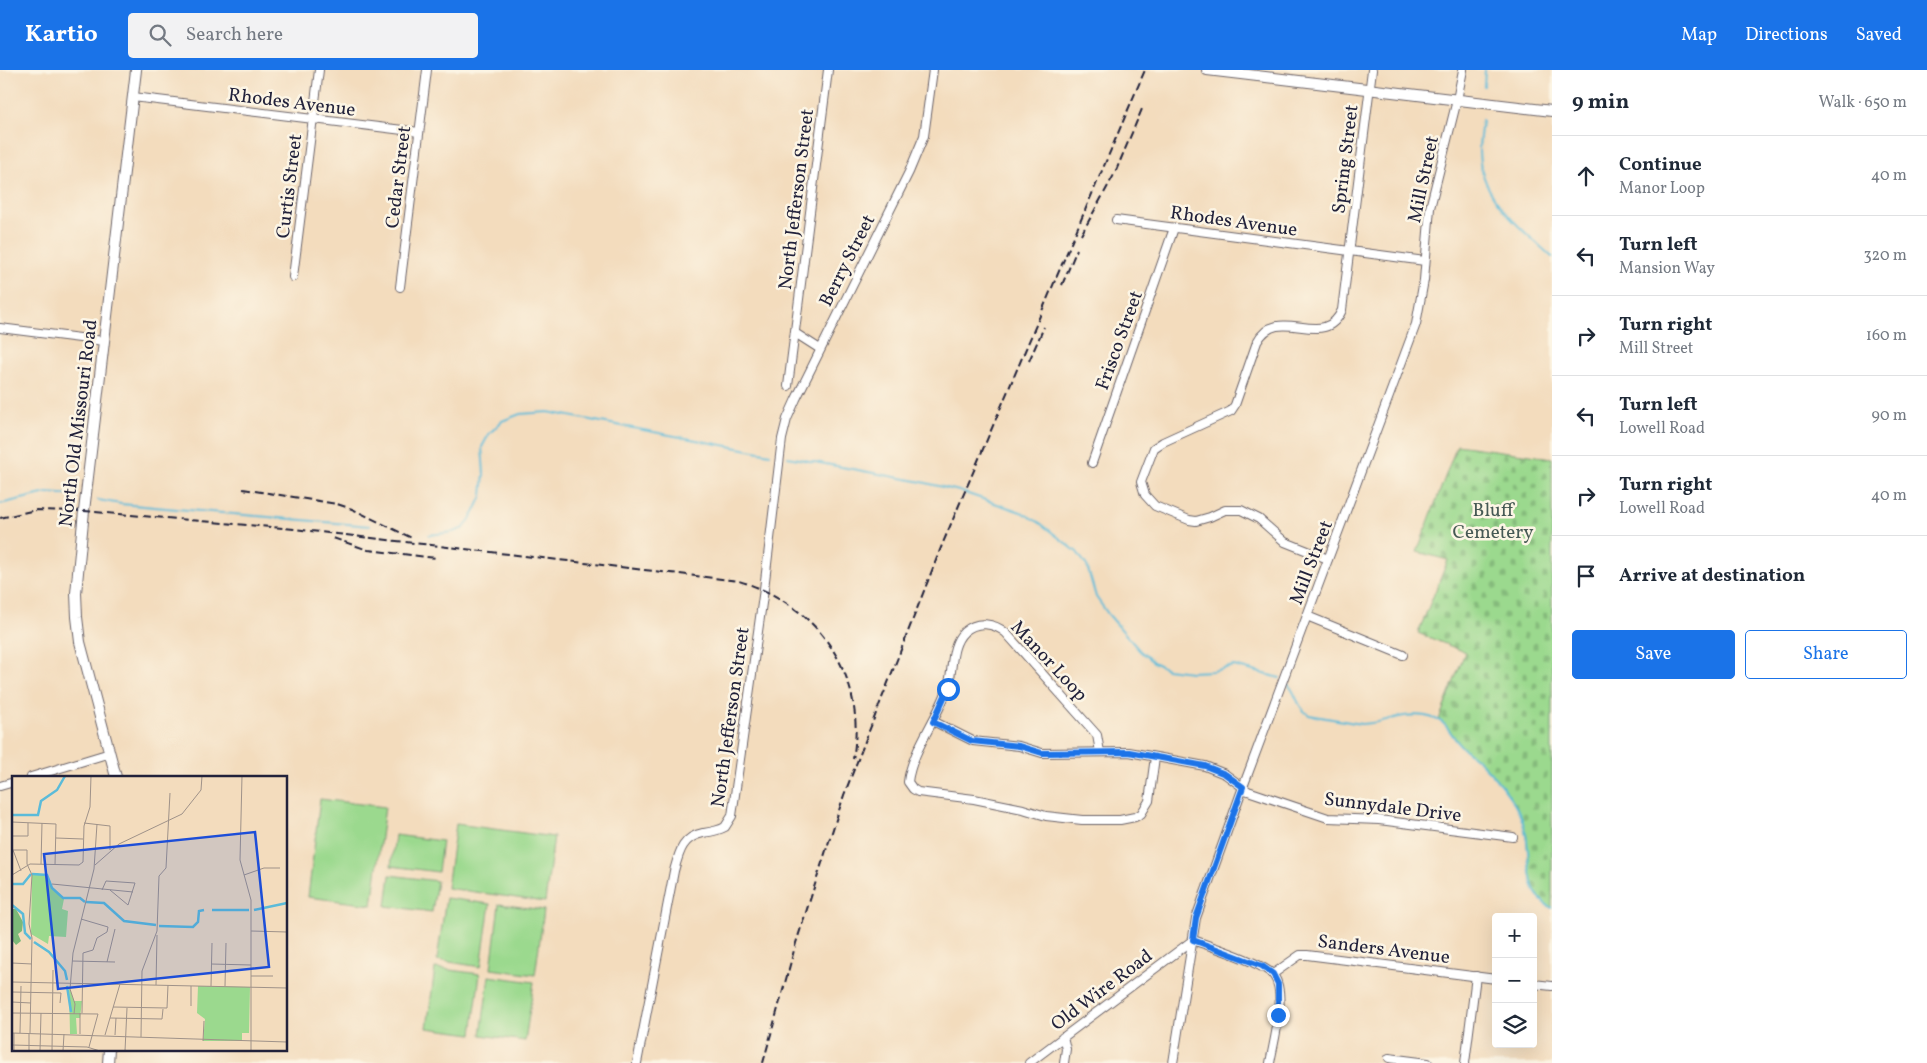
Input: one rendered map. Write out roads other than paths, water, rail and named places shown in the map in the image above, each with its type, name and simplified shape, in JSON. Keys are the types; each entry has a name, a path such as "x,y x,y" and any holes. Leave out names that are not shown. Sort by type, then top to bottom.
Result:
{"main road":[{"name":"North Old Missouri Road","path":"116,776 80,642 76,593 77,569 136,70"},
{"path":"1207,70 1552,111"},
{"path":"108,1063 109,1050"}],"street":[{"name":"Curtis Street","path":"293,277 319,70"},
{"name":"Cedar Street","path":"400,287 427,70"},
{"name":"North Jefferson Street","path":"788,386 828,70"},
{"name":"Berry Street","path":"779,461 787,419 909,172 924,136 933,70"},
{"name":"Spring Street","path":"1348,252 1372,70"},
{"name":"Mill Street","path":"1173,1063 1196,918 1416,324 1424,280 1430,208 1463,70"},
{"name":"Rhodes Avenue","path":"133,98 419,132"},
{"name":"Rhodes Avenue","path":"1116,220 1425,261"},
{"name":"Frisco Street","path":"1092,463 1174,228"},
{"path":"1328,559 1286,542 1259,518 1241,510 1226,510 1196,521 1189,520 1149,501 1142,489 1141,482 1154,448 1231,410 1236,405 1260,334 1266,329 1281,324 1317,328 1333,324 1342,310 1348,252"},
{"path":"0,328 104,341"},
{"path":"795,333 820,349"},
{"name":"North Jefferson Street","path":"637,1063 674,871 680,851 684,843 690,838 725,827 732,816 764,589 779,461"},
{"path":"1307,616 1403,655"},
{"name":"Manor Loop","path":"1100,752 1097,735 1006,633 993,625 977,625 970,627 955,644 948,689 913,763 908,777 909,786 918,792 974,799 1023,809 1046,816 1082,820 1120,820 1141,814 1149,801 1155,757"},
{"name":"Sunnydale Drive","path":"933,722 964,738 983,743 1019,746 1042,753 1129,752 1214,769 1248,790 1328,818 1379,820 1513,837"},
{"path":"34,776 110,754"},
{"path":"1193,940 1262,966 1273,974 1278,984 1279,997 1270,1063"},
{"name":"Old Wire Road","path":"1029,1063 1193,940"},
{"name":"Sanders Avenue","path":"1273,974 1300,955 1307,954 1492,978"},
{"path":"1465,1063 1476,976"},
{"path":"1537,984 1552,986"},
{"path":"1063,1037 1066,1049 1064,1063"},
{"path":"1389,1058 1428,1063"}],"waterway":[{"path":"1484,86 1485,70"},
{"path":"1482,120 1479,151 1481,168 1486,184 1504,211 1552,257"},
{"path":"429,535 453,532 464,528 482,496 484,474 482,447 489,434 502,421 520,414 548,412 770,454"},
{"path":"788,457 922,482 959,491 1021,512 1040,523 1077,552 1087,566 1096,597 1140,651 1153,662 1167,669 1191,672 1213,671 1234,666 1280,678"},
{"path":"0,504 47,493 73,495"},
{"path":"98,500 121,504 370,526"},
{"path":"1286,682 1301,708 1309,715 1361,724 1417,715 1433,718 1443,723 1461,746 1479,761 1512,800 1521,817 1527,837 1532,883 1542,901 1552,908"}],"railway":[{"path":"763,1063 796,943 844,795 942,545 1145,70"},
{"path":"1081,235 1115,173 1142,109"},
{"path":"1062,285 1077,249"},
{"path":"1029,361 1044,327"},
{"path":"243,489 337,504 352,509 412,538"},
{"path":"0,518 36,510 84,511 294,529 739,581 767,592 792,607 814,626 831,648 844,672 853,699 856,728 853,759"},
{"path":"333,538 368,550 436,558"}],"park label":[{"name":"Bluff Cemetery","path":"1493,520"}]}
